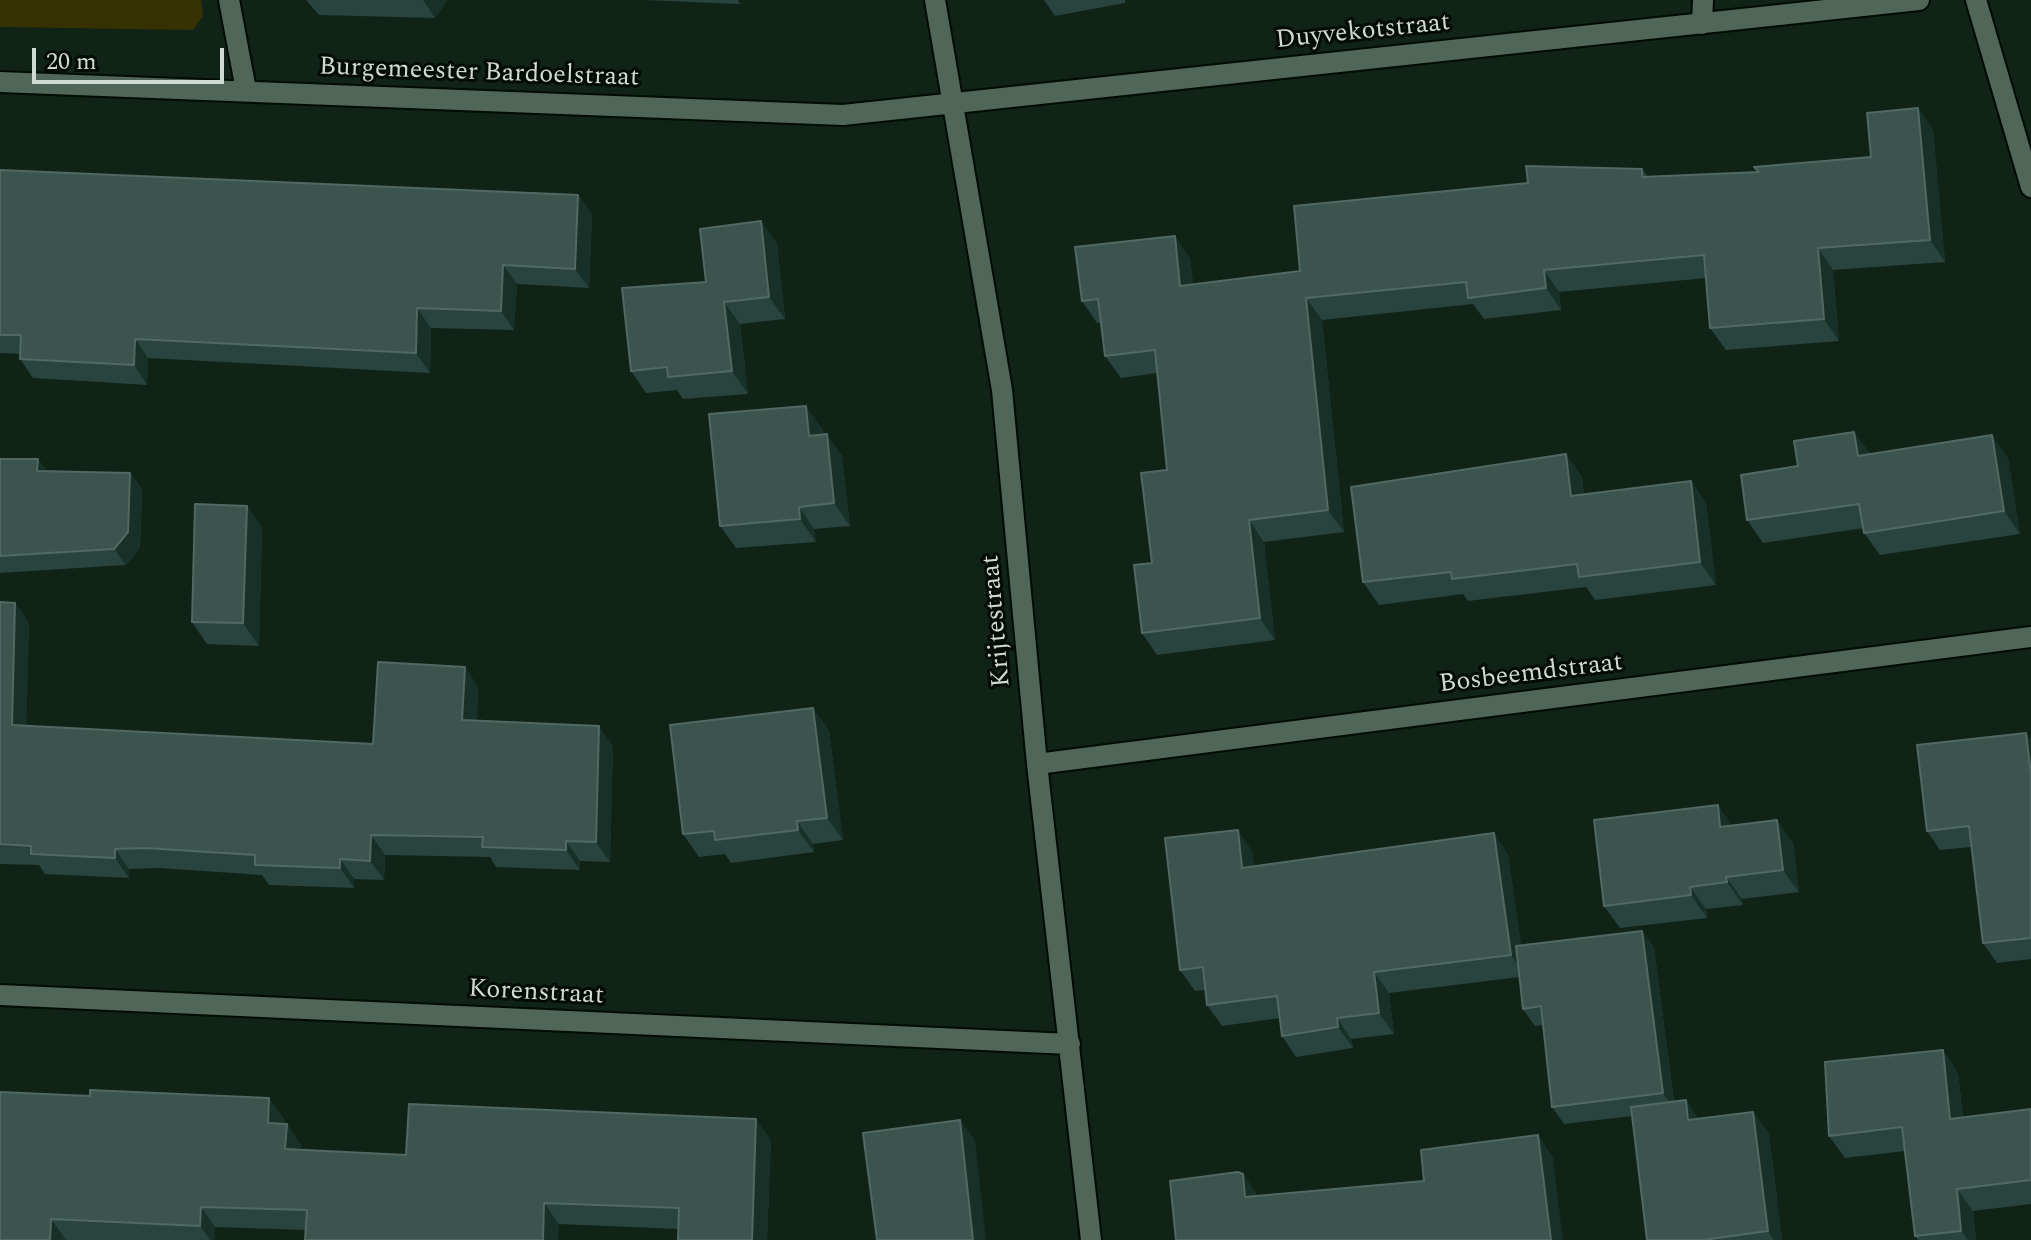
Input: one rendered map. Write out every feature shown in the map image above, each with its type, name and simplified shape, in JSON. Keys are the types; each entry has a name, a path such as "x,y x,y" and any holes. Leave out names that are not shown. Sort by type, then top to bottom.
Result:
{"street":[{"path":"229,0 246,90"},
{"name":"Krijtestraat","path":"935,0 955,102 1002,390 1037,764 1091,1240"},
{"path":"1702,24 1703,0"},
{"name":"Duyvekotstraat","path":"955,102 1919,0"},
{"path":"1976,0 2031,187"},
{"name":"Burgemeester Bardoelstraat","path":"0,82 843,115 955,102"},
{"name":"Bosbeemdstraat","path":"1037,764 2031,637"},
{"name":"Korenstraat","path":"0,995 1070,1044"}],"shaded area":[{"path":"0,0 201,0 203,16 193,30 0,27"}],"building":[{"path":"1918,108 1930,240 1818,248 1824,319 1710,328 1704,255 1544,270 1546,288 1468,298 1466,282 1306,298 1328,510 1249,520 1260,618 1142,633 1134,565 1152,563 1141,473 1167,470 1155,350 1105,356 1098,299 1082,301 1075,247 1175,236 1180,286 1300,271 1294,206 1528,183 1526,166 1642,169 1642,177 1759,172 1754,167 1871,157 1867,113"},
{"path":"0,170 578,195 575,269 503,265 501,311 417,308 416,353 135,339 134,365 20,359 21,335 0,335"},
{"path":"761,221 769,297 724,302 732,371 668,377 667,367 631,371 622,288 706,282 700,229"},
{"path":"806,406 809,436 827,434 834,503 799,507 800,519 720,526 709,414"},
{"path":"1854,432 1858,456 1992,435 2004,511 1864,533 1859,504 1747,520 1741,475 1798,466 1794,441"},
{"path":"1566,454 1571,496 1691,481 1700,562 1579,577 1577,564 1452,579 1451,572 1363,582 1351,487"},
{"path":"0,459 38,459 37,471 130,473 128,532 114,549 0,556"},
{"path":"195,504 247,506 243,623 192,622"},
{"path":"0,602 15,603 12,725 373,744 378,662 465,667 462,720 599,726 596,842 566,841 566,850 482,847 483,837 371,835 370,861 340,859 340,868 255,865 255,855 145,848 115,849 115,858 31,854 31,846 0,844"},
{"path":"813,708 827,818 797,821 798,830 715,840 714,831 683,834 670,725"},
{"path":"2026,733 2031,775 2031,938 1983,943 1969,826 1927,831 1917,745"},
{"path":"1718,805 1720,827 1777,820 1783,870 1726,877 1727,882 1690,887 1691,895 1604,906 1594,820"},
{"path":"1238,830 1242,868 1494,833 1511,955 1374,972 1379,1013 1337,1018 1338,1027 1282,1036 1277,996 1207,1005 1203,967 1180,970 1165,838"},
{"path":"1642,931 1663,1093 1552,1107 1541,1006 1523,1009 1516,946"},
{"path":"1943,1050 1950,1119 2031,1109 2031,1180 1957,1189 1961,1231 1915,1236 1902,1127 1829,1136 1825,1062"},
{"path":"90,1090 269,1098 268,1123 287,1124 285,1149 406,1155 409,1104 756,1119 752,1240 678,1240 679,1208 544,1203 543,1240 305,1240 307,1210 201,1207 200,1226 51,1219 50,1240 0,1240 0,1092 90,1096"},
{"path":"1686,1100 1688,1120 1753,1112 1768,1231 1703,1240 1647,1240 1631,1107"},
{"path":"960,1120 973,1240 877,1240 863,1133"},
{"path":"1538,1135 1551,1240 1176,1240 1170,1181 1238,1172 1243,1174 1245,1197 1424,1181 1421,1150"}]}
